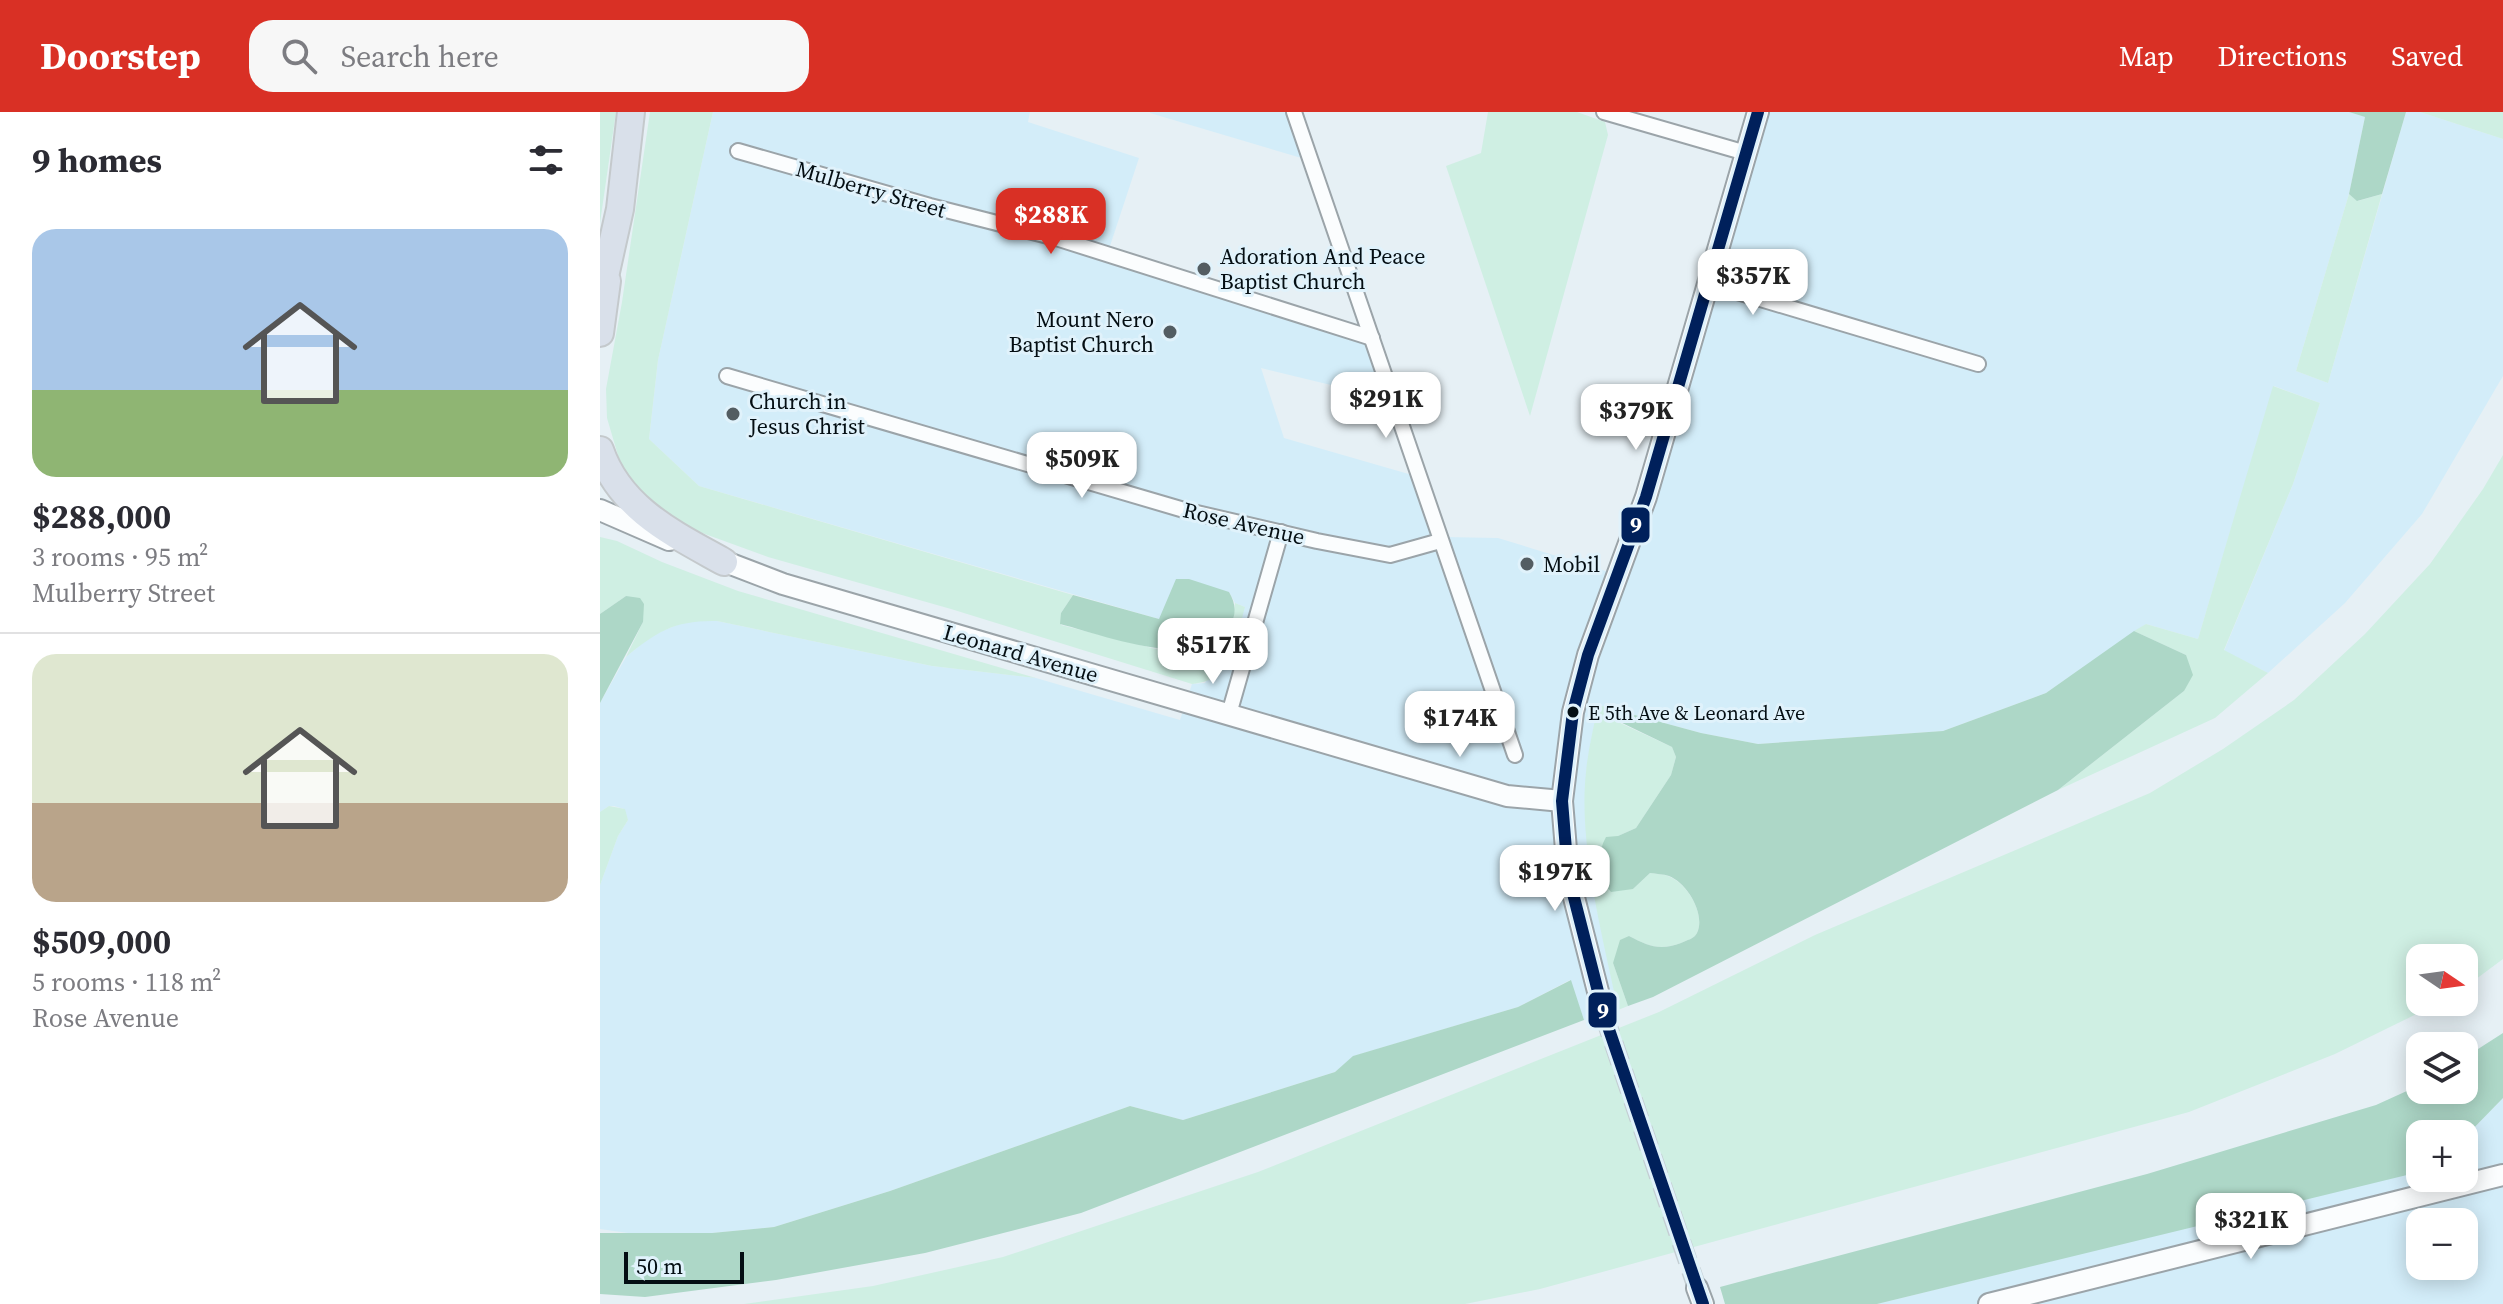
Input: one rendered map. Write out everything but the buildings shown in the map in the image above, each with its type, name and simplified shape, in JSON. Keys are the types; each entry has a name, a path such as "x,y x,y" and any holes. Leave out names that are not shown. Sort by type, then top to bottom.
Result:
{"highway":[{"path":"600,299 620,209 631,112"},
{"path":"600,333 612,249"},
{"path":"600,450 611,474 638,509 656,524 724,562"}],"main road":[{"path":"1604,1015 1568,874 1562,801 1573,712 1588,655 1646,497 1758,112"},
{"name":"Leonard Avenue","path":"600,510 783,584 1507,796 1562,801"},
{"path":"1989,1304 2503,1175"}],"street":[{"path":"1294,112 1515,755"},
{"path":"1604,112 1746,153"},
{"name":"Mulberry Street","path":"738,151 1056,238 1372,338"},
{"path":"1707,283 1978,364"},
{"name":"Rose Avenue","path":"727,376 1184,510 1390,555 1440,541"},
{"path":"1229,714 1281,532"}],"shaded area":[{"path":"713,112 1030,112 1028,122 1139,158 1107,255 1371,335 1397,401 1261,368 1284,438 1419,477 1443,537 1498,538 1625,577 1760,112 2349,112 2365,117 2349,194 2296,371 2328,383 2406,112 2420,112 2503,139 2503,376 2422,514 2345,603 2268,673 2224,651 2293,484 2320,403 2274,386 2198,639 2146,624 2046,693 1943,731 1758,744 1701,733 1598,705 1586,773 1587,844 1618,1010 1584,1020 1570,980 1518,1007 1354,1056 1335,1072 1183,1120 1130,1106 890,1191 774,1227 712,1233 635,1234 600,1229 600,885 618,836 628,820 624,809 614,806 600,812 600,703 626,657 652,635 690,620 717,621 932,666 1036,678 1180,720 1192,684 1205,683 1245,607 1235,603 1229,592 1159,619 699,486 649,439 658,360"},
{"path":"1150,112 1297,112 1315,162 1150,113"},
{"path":"2503,1098 2503,1304 1877,1304 2406,1173 2406,1192 2478,1192 2478,1124"}],"green space":[{"path":"600,112 616,112 600,223"},
{"path":"650,112 713,112 658,360 649,439 699,486 1073,595 1061,613 1061,625 1156,649 1233,621 1235,603 1245,607 1231,657 1225,667 1206,681 1192,684 951,609 768,557 683,526 653,509 622,469 607,418 606,389"},
{"path":"1488,112 1577,112 1605,122 1608,135 1530,416 1446,166 1481,153"},
{"path":"2349,112 2406,112 2382,194 2357,201 2349,194 2365,117"},
{"path":"2420,112 2503,112 2503,139"},
{"path":"2349,194 2358,201 2382,194 2328,383 2296,371"},
{"path":"2273,386 2320,403 2293,484 2224,650 2268,673 2215,718 2058,790 2184,691 2186,655 2134,631 2146,624 2198,639"},
{"path":"2503,455 2503,959 2478,978 2478,944 2406,944 2406,1016 2412,1016 2335,1054 2189,1112 1540,1289 1465,1304 744,1304 873,1286 1003,1257 1258,1172 1659,1012 1815,935 2150,793 2223,749 2294,700 2365,634 2430,564"},
{"path":"600,537 617,541 738,591 1036,678 932,666 717,621 678,625 648,640 626,657 643,622 626,596 600,614"},
{"path":"1176,579 1189,579 1229,592 1234,605 1233,618 1215,641 1174,649 1149,647 1060,624 1061,613 1073,595 1159,619"},
{"path":"626,596 640,598 644,604 643,622 600,703 600,614"},
{"path":"2134,631 2186,655 2193,675 2184,691 2058,790 1653,997 1628,1006 1613,963 1620,940 1629,936 1654,946 1674,945 1696,935 1699,917 1688,892 1669,876 1650,873 1633,889 1611,892 1603,879 1600,858 1606,837 1618,836 1636,828 1671,775 1676,757 1672,747 1618,721 1620,711 1701,733 1758,744 1943,731 2046,693"},
{"path":"1598,705 1620,711 1618,722 1672,747 1676,757 1671,775 1636,828 1618,836 1633,889 1650,873 1668,876 1688,892 1699,917 1696,935 1667,947 1654,946 1629,936 1613,963 1628,1006 1618,1010 1593,891 1584,800"},
{"path":"609,806 625,809 628,820 618,836 600,885 600,812"},
{"path":"1571,980 1584,1020 1081,1213 925,1253 776,1280 645,1297 600,1294 600,1233 712,1233 774,1227 890,1191 1130,1106 1183,1120 1335,1072 1353,1056 1518,1007"},
{"path":"2503,1033 2503,1098 2478,1124 2478,1120 2406,1120 2406,1175 1877,1304 1725,1304 1720,1287 2147,1174 2376,1105 2406,1091 2406,1104 2478,1104 2478,1049"}],"tunnel":[{"path":"1604,1015 1697,1288"}],"transit line":[{"name":"9","path":"1703,1304 1604,1015 1568,874 1562,801 1573,712 1588,655 1646,497 1758,112"}],"place":[{"name":"Adoration And Peace Baptist Church","path":"1204,269"},
{"name":"Mount Nero Baptist Church","path":"1170,332"},
{"name":"Church in Jesus Christ","path":"733,414"},
{"name":"Mobil","path":"1527,564"},
{"name":"E 5th Ave & Leonard Ave","path":"1573,712"}]}
